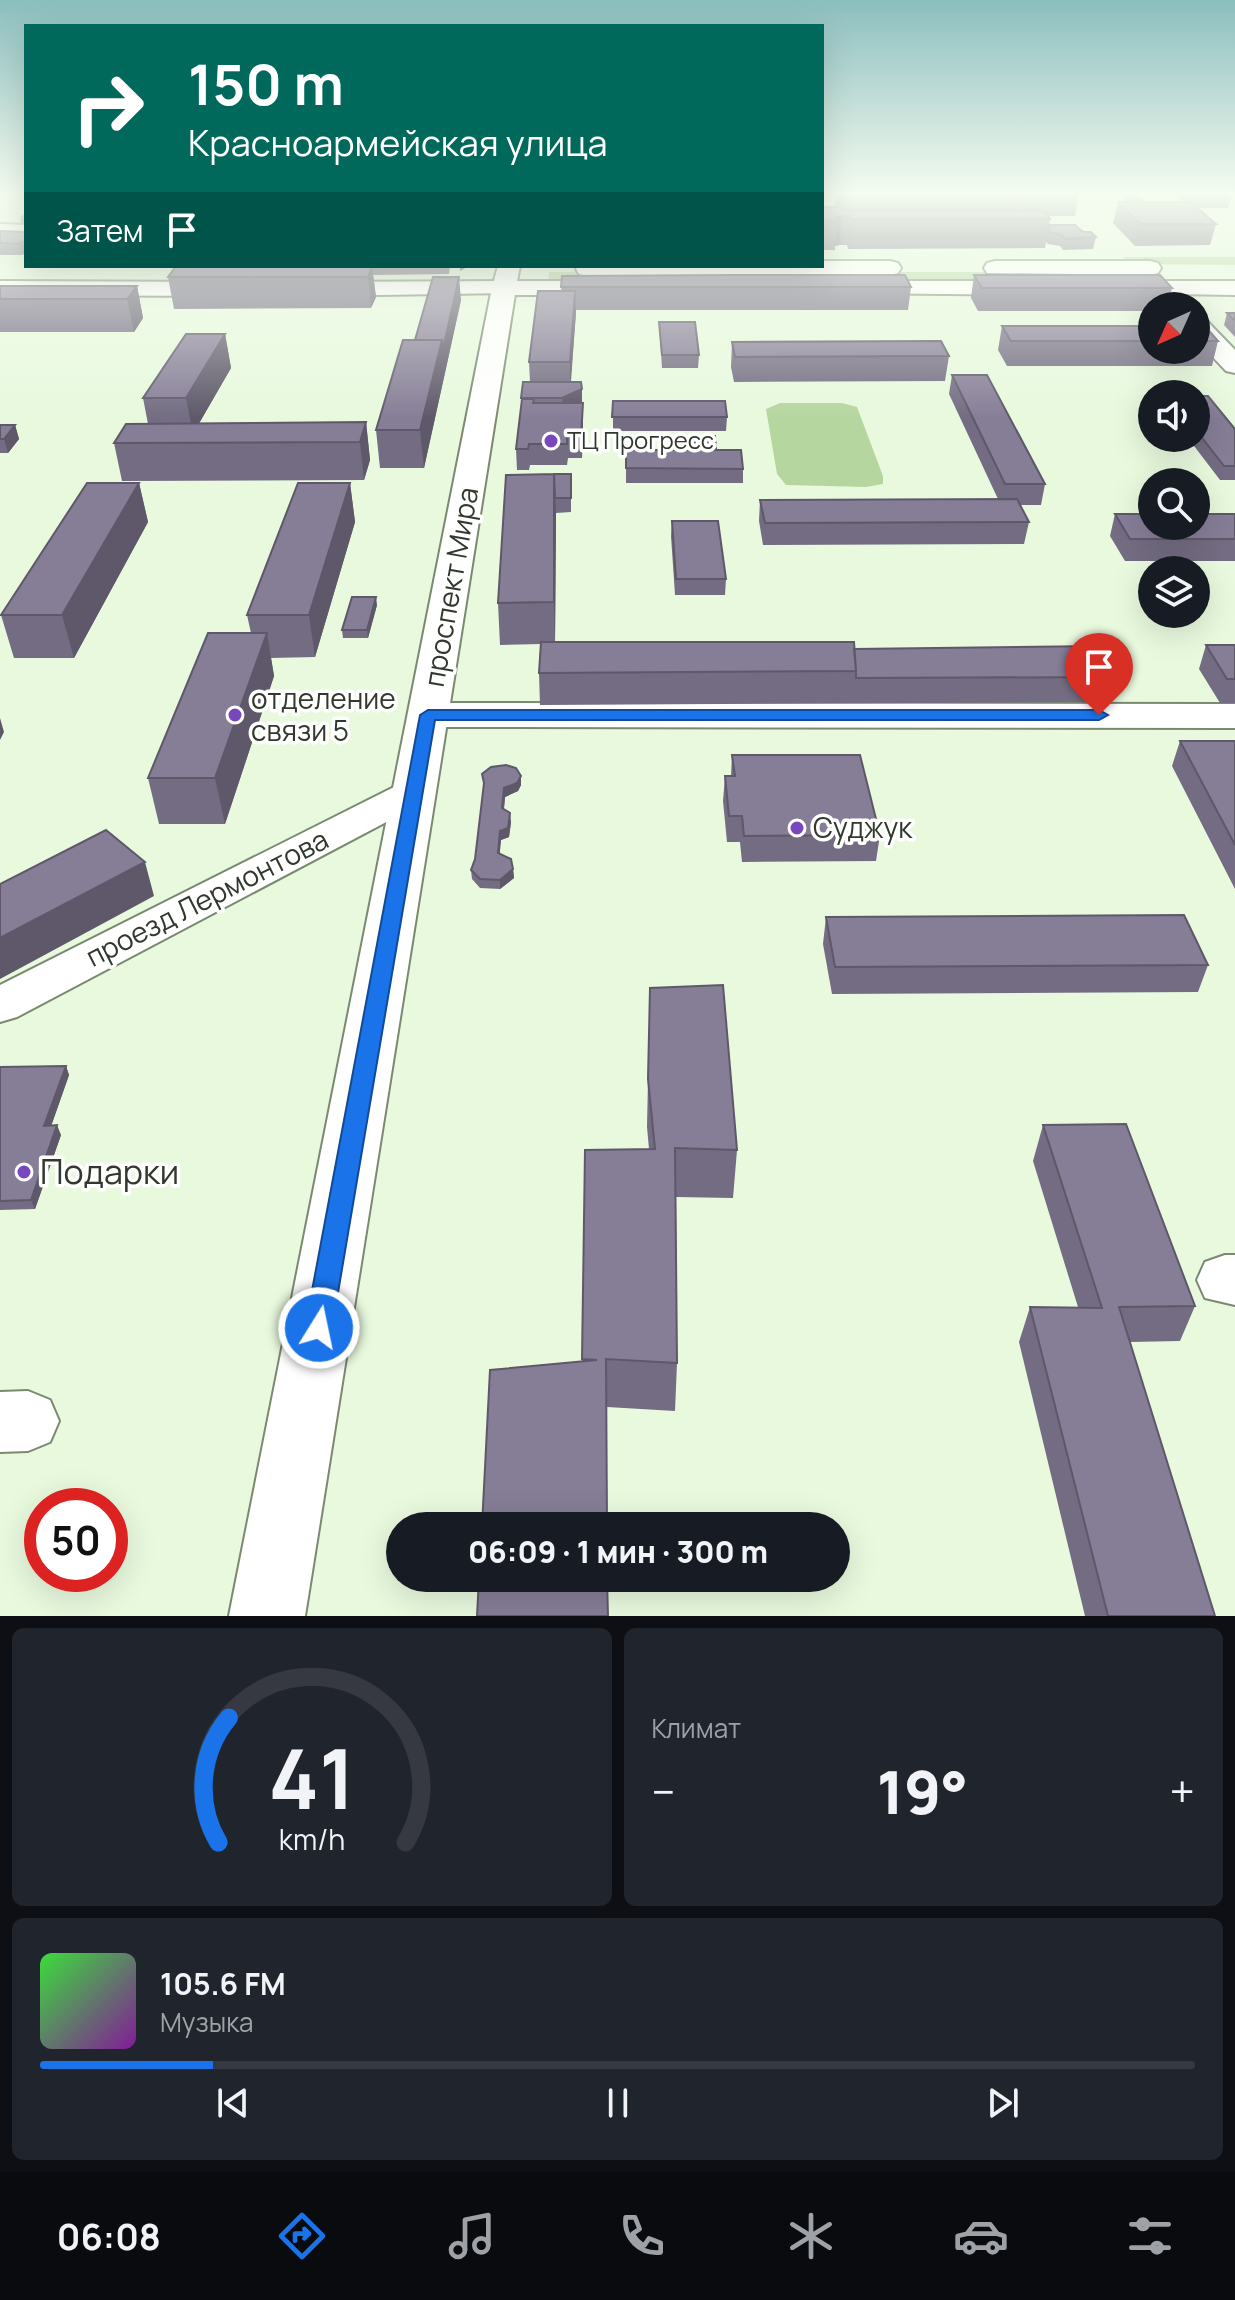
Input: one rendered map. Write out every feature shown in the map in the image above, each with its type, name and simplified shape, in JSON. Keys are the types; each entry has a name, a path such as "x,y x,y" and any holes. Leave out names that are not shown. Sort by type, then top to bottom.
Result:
{"main road":[{"path":"296,289 507,275 1199,267"},
{"path":"1149,268 1170,292"},
{"path":"507,275 1235,288"},
{"name":"проспект Мира","path":"267,1616 507,275"},
{"path":"0,288 251,289"},
{"path":"1210,339 1235,365"},
{"path":"428,715 1235,716"}],"street":[{"name":"проезд Лермонтова","path":"0,1005 414,792"}],"green space":[{"path":"549,272 1011,272 1019,283 548,284"},
{"path":"780,403 842,403 857,407 883,476 883,484 866,487 786,485 777,474 766,409"}],"building":[{"path":"175,268 371,268 368,277 168,277"},
{"path":"905,275 911,287 561,287 562,276"},
{"path":"974,275 1160,275 1172,288 982,288"},
{"path":"433,277 459,277 443,349 442,340 415,340"},
{"path":"0,286 137,286 127,299 0,299"},
{"path":"538,291 575,291 570,362 529,362"},
{"path":"659,322 695,322 699,355 662,355"},
{"path":"1002,326 1138,326 1138,341 1011,341"},
{"path":"186,334 225,334 186,398 143,398"},
{"path":"403,340 442,340 420,430 376,430"},
{"path":"941,341 949,356 735,357 732,342"},
{"path":"952,375 987,375 1045,484 1005,484"},
{"path":"523,382 581,382 582,389 562,398 521,398"},
{"path":"1210,398 1235,429 1235,466 1224,466 1210,448"},
{"path":"522,399 534,399 533,403 583,403 581,437 567,437 567,444 529,444 528,449 516,449"},
{"path":"613,401 725,401 727,417 612,417"},
{"path":"366,422 360,442 114,443 126,424"},
{"path":"0,425 15,425 4,439 0,439"},
{"path":"693,436 715,436 716,448 694,447"},
{"path":"626,450 741,450 743,469 626,468"},
{"path":"554,474 554,602 498,603 506,475"},
{"path":"554,474 571,474 571,498 555,498"},
{"path":"87,483 139,483 62,615 1,615"},
{"path":"298,483 350,483 309,615 247,615"},
{"path":"1017,499 1029,522 765,523 760,500"},
{"path":"1115,514 1138,514 1138,539 1130,539"},
{"path":"1210,514 1235,514 1235,539 1210,539"},
{"path":"672,521 718,521 726,579 676,579"},
{"path":"352,597 376,597 367,630 342,630"},
{"path":"208,633 267,633 215,778 148,778"},
{"path":"541,642 854,642 856,671 539,673"},
{"path":"1206,645 1235,645 1235,679 1227,679"},
{"path":"1098,646 1114,677 856,678 854,649"},
{"path":"1180,741 1235,741 1235,845"},
{"name":"Суджук","path":"732,755 860,755 880,835 744,836 742,816 729,816 725,776 735,776"},
{"path":"506,765 516,768 521,776 517,783 504,788 502,808 510,813 508,828 500,831 498,853 511,859 513,869 500,880 480,879 471,870 484,783 482,774 491,767"},
{"path":"106,830 145,862 0,938 0,884"},
{"path":"1184,915 1208,965 835,967 826,917"},
{"path":"723,985 737,1150 675,1148 677,1363 606,1359 607,1512 483,1512 490,1370 597,1360 582,1359 585,1150 655,1149 648,1079 650,988"},
{"name":"Подарки","path":"66,1066 44,1126 57,1125 31,1200 0,1201 0,1067"},
{"path":"1126,1124 1195,1306 1119,1307 1215,1616 1108,1616 1030,1307 1102,1308 1043,1125"},
{"path":"478,1592 607,1592 608,1616 477,1616"}],"place":[{"name":"ТЦ Прогресс","path":"551,441"},
{"name":"отделение связи 5","path":"235,715"},
{"name":"Суджук","path":"797,828"},
{"name":"Подарки","path":"24,1172"}],"route":[{"path":"319,1328 428,715 1099,715"}]}
